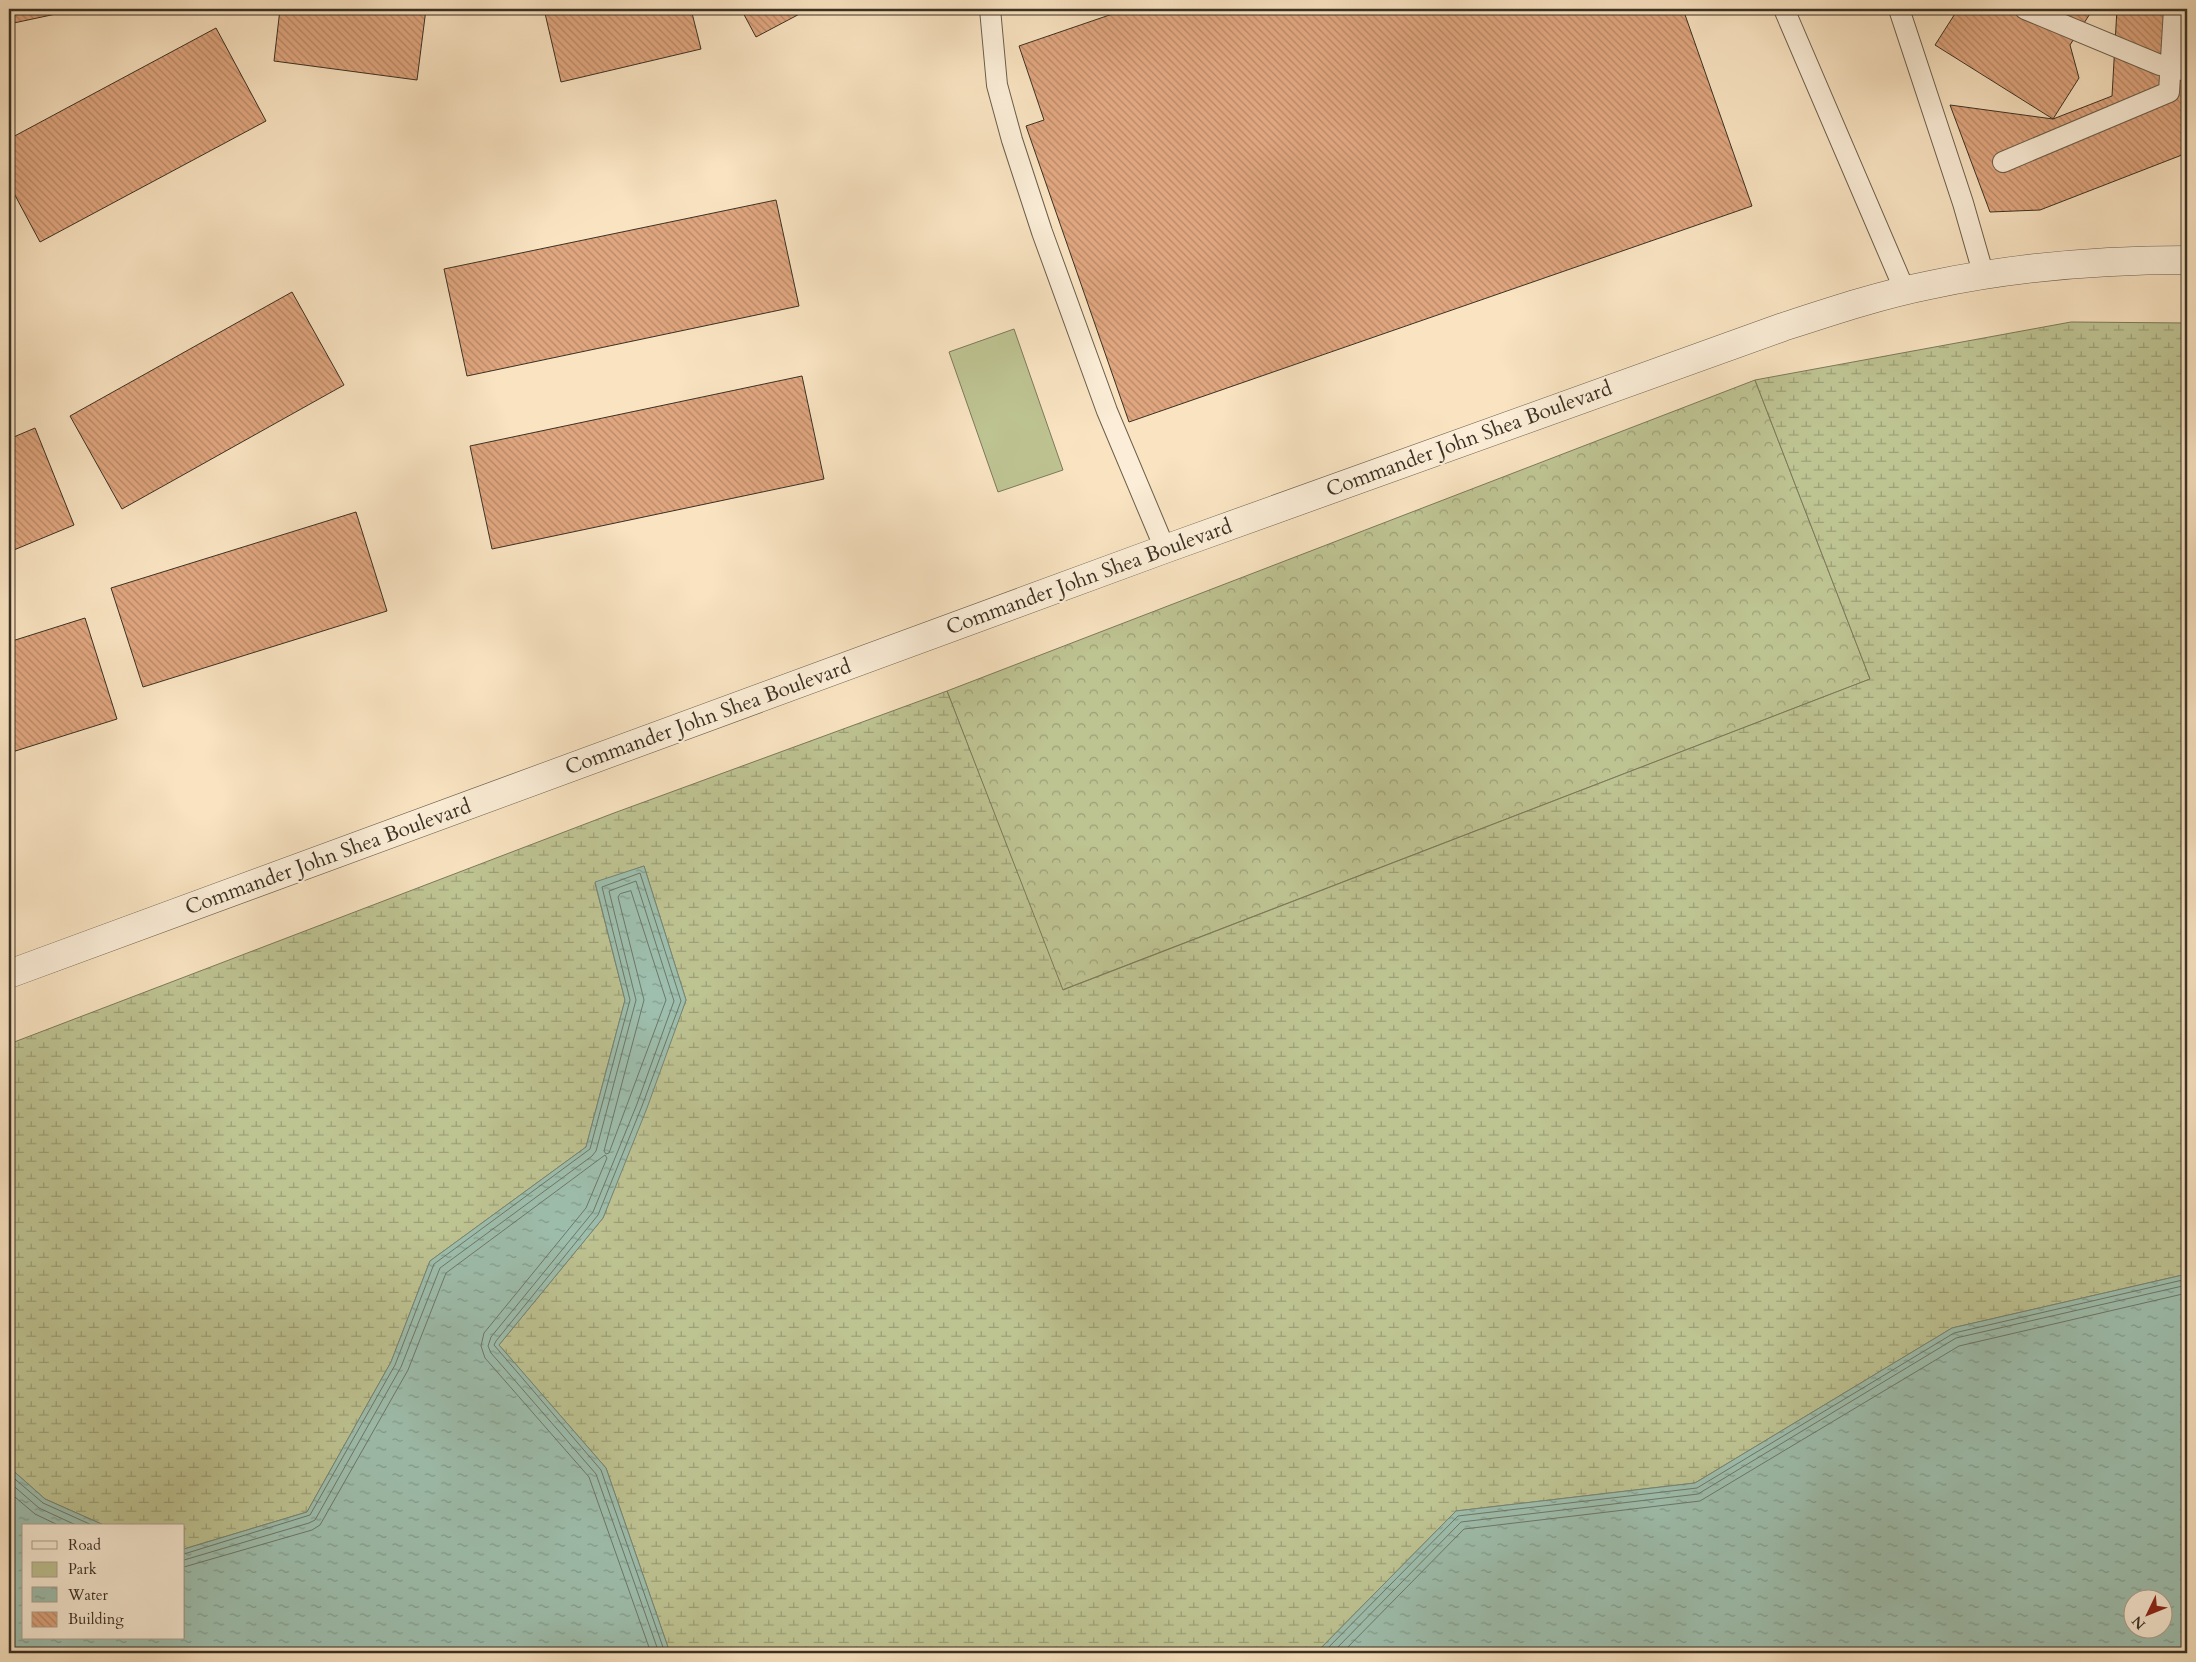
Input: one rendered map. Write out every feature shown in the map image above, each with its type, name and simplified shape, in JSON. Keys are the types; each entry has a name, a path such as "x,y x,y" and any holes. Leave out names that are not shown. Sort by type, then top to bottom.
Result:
{"street":[{"name":"Commander John Shea Boulevard","path":"9,974 1164,549 1783,327 1867,300 2018,270 2088,263 2187,260"}],"lane":[{"path":"990,9 997,85 1012,140 1042,232 1107,411 1164,549"},
{"path":"1784,9 1905,291"},
{"path":"1899,9 1963,203 1984,276"},
{"path":"2025,9 2160,65 2187,71"},
{"path":"2004,162 2169,92 2174,9"}],"green space":[{"path":"2071,322 2187,323 2187,1274 1952,1328 1695,1483 1456,1511 1316,1653 670,1653 606,1468 499,1345 603,1218 686,1000 644,866 595,883 625,1000 586,1147 430,1261 391,1362 307,1512 185,1549 185,1524 101,1524 45,1499 9,1467 9,1044 614,813 947,691 1063,990 1870,679 1755,380"},
{"path":"1014,329 1063,470 998,492 949,352"},
{"path":"1755,380 1870,679 1062,990 947,691"}],"water":[{"path":"644,866 686,1000 647,1108 603,1218 499,1345 606,1468 670,1653 9,1653 9,1467 45,1499 101,1524 22,1524 22,1640 185,1640 185,1549 307,1512 391,1362 430,1261 586,1147 625,1000 595,882"},
{"path":"2187,1274 2187,1653 1316,1653 1456,1511 1695,1483 1952,1328"}],"building":[{"path":"9,9 69,9 70,11 9,24"},
{"path":"280,9 426,9 417,80 274,61"},
{"path":"544,9 691,9 701,49 561,82"},
{"path":"741,9 809,9 756,37"},
{"path":"1127,9 1683,9 1752,206 1129,422 1026,126 1044,120 1019,46"},
{"path":"1958,9 2093,9 2070,45 2079,78 2053,119 1935,45"},
{"path":"2117,9 2187,9 2187,153 2040,210 1990,212 1950,105 2053,119 2112,96"},
{"path":"216,28 266,121 40,242 9,184 9,139"},
{"path":"776,200 799,306 467,376 444,269"},
{"path":"292,292 344,385 122,509 70,416"},
{"path":"802,376 824,479 492,549 470,446"},
{"path":"35,428 74,525 9,552 9,439"},
{"path":"356,512 387,611 143,687 111,588"},
{"path":"85,618 117,719 9,753 9,642"}]}
